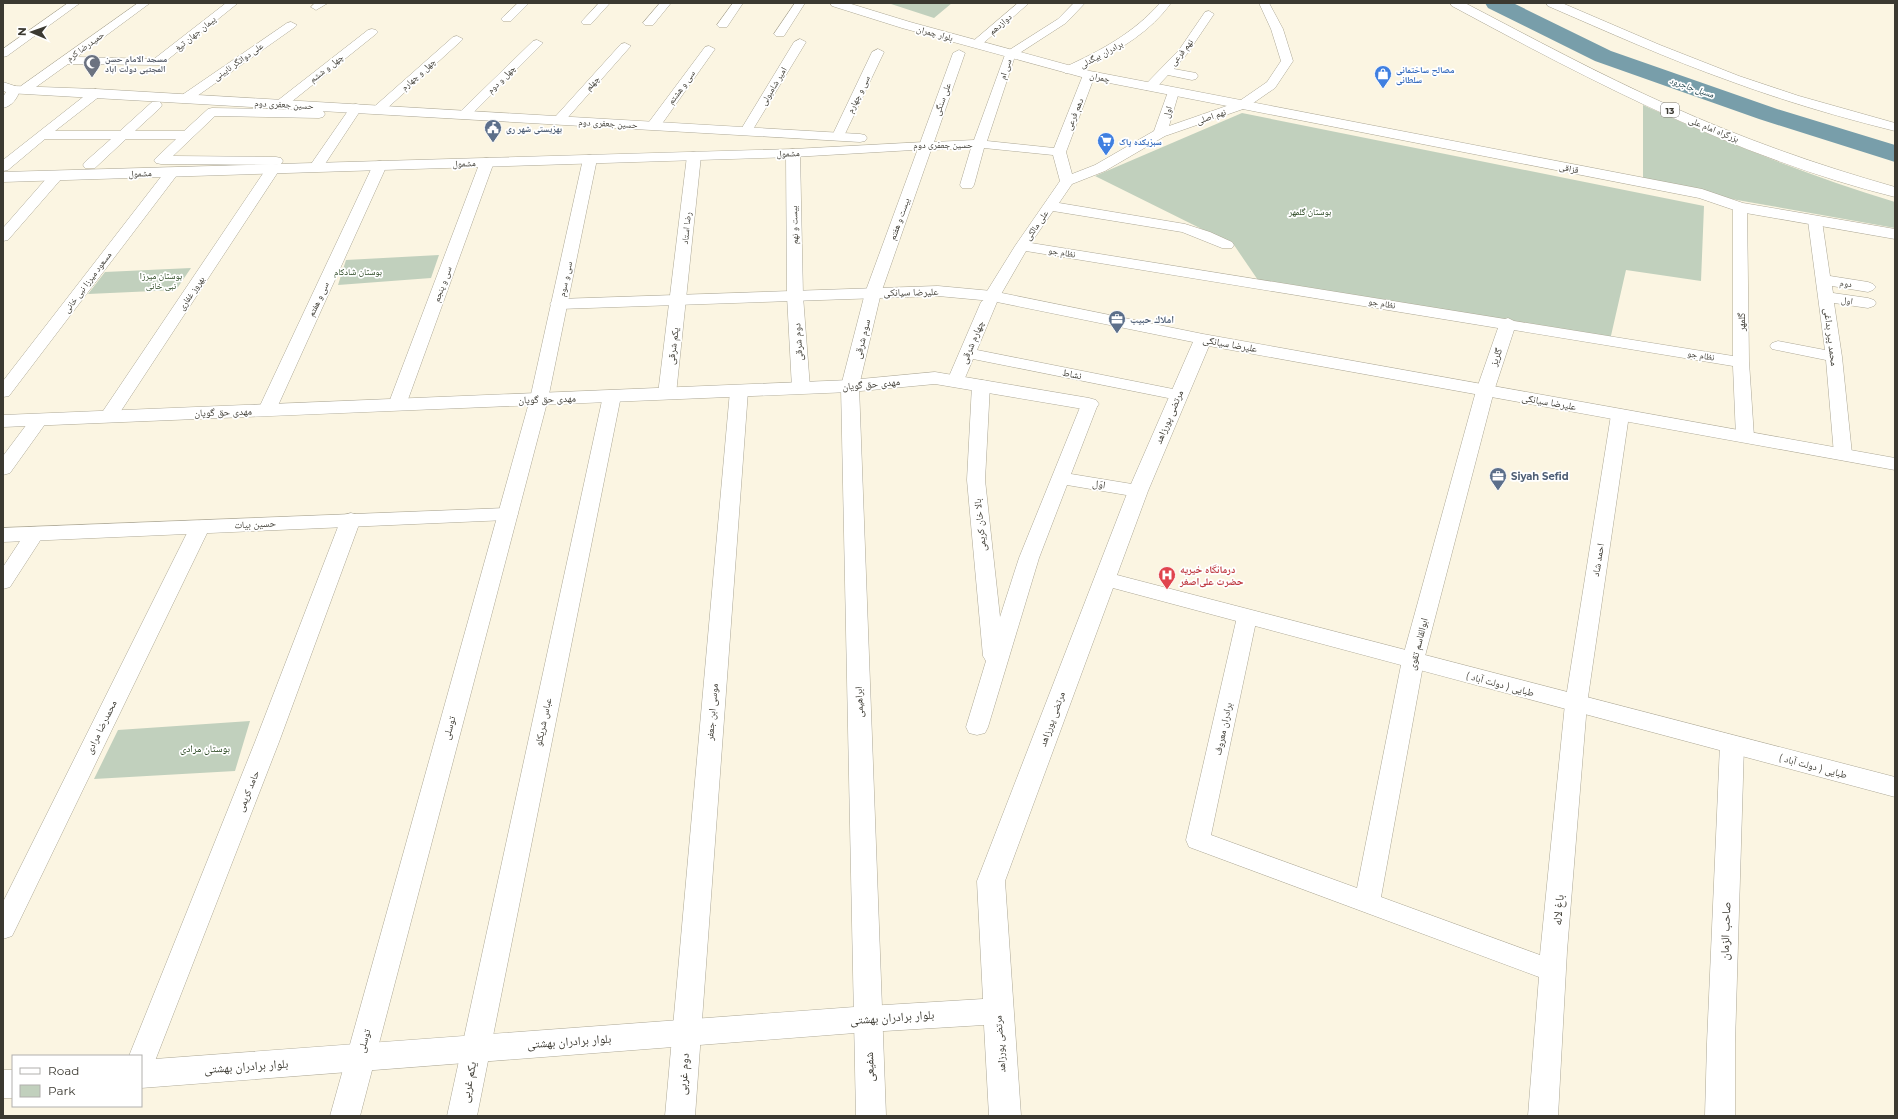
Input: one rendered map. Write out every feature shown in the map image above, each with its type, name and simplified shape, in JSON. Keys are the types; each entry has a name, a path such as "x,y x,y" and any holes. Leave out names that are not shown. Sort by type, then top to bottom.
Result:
{"main road":[{"name":"بلوار چمران","path":"836,3 906,25 959,39"},
{"name":"بلوار چمران","path":"863,3 928,24 959,39"},
{"name":"بزرگراه امام علی","path":"1456,3 1630,92 1686,117 1766,150 1895,192"},
{"path":"1552,3 1707,68 1760,88 1814,105 1895,126"},
{"name":"چمران","path":"959,39 1089,75 1242,105"},
{"path":"3,104 11,97 13,88"},
{"name":"حسین جعفری دوم","path":"13,88 838,136 925,146"},
{"name":"قزاقی","path":"1242,105 1694,193 1740,207 1895,234"},
{"name":"مشمول","path":"3,177 172,172 274,165 316,167 694,156 793,153 925,146"},
{"name":"علیرضا سیانکی","path":"560,304 938,290 1895,464"},
{"name":"مرتضی پورزاهد","path":"1005,1116 992,881 1138,491 1178,394 1203,339"},
{"name":"مهدی حق گویان","path":"3,421 850,386 934,378 1089,404"},
{"path":"1843,454 1895,476"},
{"name":"حسین بیات","path":"3,535 351,519 507,514"},
{"name":"طبایی ( دولت آباد )","path":"1104,579 1895,788"},
{"name":"بلوار برادران بهشتی","path":"142,1074 868,1018 998,1011"}],"street":[{"path":"3,54 75,3"},
{"name":"حمیدرضا کرم","path":"13,88 67,60 145,3"},
{"name":"پیمان جهان تیغ","path":"67,60 157,63 233,3"},
{"path":"507,19 524,3"},
{"path":"587,22 605,3"},
{"path":"649,23 666,3"},
{"path":"723,25 738,3"},
{"path":"780,34 800,3"},
{"name":"دوازدهم","path":"976,44 1024,3"},
{"name":"سی ام","path":"967,186 979,144 1010,54 1062,21 1080,3"},
{"name":"برادران بیگدلی","path":"1069,70 1122,43 1147,23 1166,3"},
{"name":"نهم اصلی","path":"1067,181 1100,168 1160,133 1242,105 1271,85 1287,61 1277,29 1264,3"},
{"name":"نهم فرعی","path":"1150,87 1183,52 1209,14"},
{"name":"علی دواتگر نایینی","path":"186,98 291,25"},
{"name":"چهل و ششم","path":"281,104 372,32"},
{"name":"چهل و چهارم","path":"379,109 457,39"},
{"name":"امیر شامبولی","path":"746,131 800,42"},
{"name":"چهل و دوم","path":"465,114 537,43"},
{"name":"چهلم","path":"559,120 625,46"},
{"name":"سی و هشتم","path":"654,125 709,49"},
{"name":"سی و چهارم","path":"838,136 878,52"},
{"name":"علی سنگی","path":"925,146 959,53"},
{"path":"1165,71 1192,76"},
{"name":"دهم فرعی","path":"1059,152 1089,75"},
{"name":"اول","path":"1160,133 1173,92"},
{"path":"3,167 96,93"},
{"path":"90,165 156,105"},
{"path":"316,167 356,108"},
{"path":"274,165 161,160 212,112 319,114"},
{"path":"42,135 187,135"},
{"name":"حسین جعفری دوم","path":"925,146 979,144 1059,152"},
{"name":"بیست و هفتم","path":"873,293 925,146"},
{"path":"1059,152 1067,181"},
{"name":"بیست و نهم","path":"793,153 796,296"},
{"name":"رضا استاد","path":"679,299 694,156"},
{"name":"سی و سوم","path":"539,399 590,159"},
{"name":"سی و پنجم","path":"397,405 487,162"},
{"name":"بهروز غفاری","path":"108,417 274,165"},
{"name":"سی و هفتم","path":"267,410 380,165"},
{"name":"مسعود میرزا نبی خانی","path":"3,392 172,172"},
{"path":"3,237 58,175"},
{"name":"علی مالکی","path":"991,299 1022,246 1067,181"},
{"path":"1050,206 1185,228 1227,245"},
{"name":"گلمهر","path":"1740,207 1741,362 1745,437"},
{"name":"محمد پیر بداغی","path":"1815,221 1834,357 1843,454"},
{"name":"نظام جو","path":"1022,246 1508,323 1741,362"},
{"name":"دوم","path":"1824,280 1868,287"},
{"name":"سوم شرقی","path":"850,386 873,293"},
{"name":"دوم شرقی","path":"796,296 801,388"},
{"name":"اول","path":"1826,297 1868,303"},
{"name":"یکم شرقی","path":"667,394 679,299"},
{"name":"چهارم شرقی","path":"956,381 991,299"},
{"name":"گلریز","path":"1485,390 1508,323"},
{"path":"1778,346 1834,357"},
{"name":"نشاط","path":"967,353 1178,394"},
{"name":"بالا خان کریمی","path":"981,385 976,480 995,664"},
{"name":"ابراهیمی","path":"850,386 868,1018"},
{"name":"ابوالقاسم تقوی","path":"1367,901 1413,660 1485,390"},
{"name":"موسی ابن جعفر","path":"686,1032 739,391"},
{"name":"عباس شریکلو","path":"475,1048 612,396"},
{"name":"توسلی","path":"345,1116 539,399"},
{"name":"بالا خان کریمی","path":"977,727 995,664 1029,558 1089,404"},
{"name":"احمد شاد","path":"1576,704 1620,415"},
{"path":"3,469 39,420"},
{"name":"اوّل","path":"1060,478 1138,491"},
{"name":"حامد کریمی","path":"142,1058 267,742 351,519"},
{"name":"محمدرضا مرادی","path":"3,928 200,527"},
{"path":"3,582 35,533"},
{"name":"برادران معروف","path":"1247,617 1198,840 1367,901"},
{"name":"باغ لاله","path":"1543,1116 1553,971 1576,704"},
{"name":"صاحب الزمان","path":"1720,1116 1721,1043 1732,745"},
{"path":"1367,901 1553,971"},
{"name":"شفیعی","path":"868,1018 871,1116"},
{"name":"دوم غربی","path":"680,1116 686,1032"},
{"name":"یکم غربی","path":"462,1116 475,1048"}],"green space":[{"path":"888,3 952,3 934,18"},
{"path":"1643,105 1799,170 1895,202 1895,228 1737,200 1643,179"},
{"name":"بوستان گلمهر","path":"1242,113 1704,206 1701,281 1626,270 1610,340 1262,286 1234,245 1095,176"},
{"name":"بوستان شادکام","path":"439,255 431,278 338,285 346,260"},
{"name":"بوستان میرزا نبی خانی","path":"191,268 176,290 88,294 105,272"},
{"name":"بوستان مرادی","path":"250,721 235,771 94,779 118,730"}],"waterway":[{"name":"مسیل جاجرود","path":"1496,3 1603,56 1768,114 1895,154"}],"place":[{"name":"مسجد الامام حسن المجتبى دولت اباد","path":"92,78"},
{"name":"مصالح ساختمانی سلطانی","path":"1383,89"},
{"name":"بهزیستی شهر ری","path":"493,143"},
{"name":"سبزیکده پاک","path":"1106,156"},
{"name":"املاك حبيب","path":"1117,334"},
{"name":"Siyah Sefid","path":"1498,491"},
{"name":"درمانگاه خیریه حضرت علی‌اصغر","path":"1167,590"}]}
